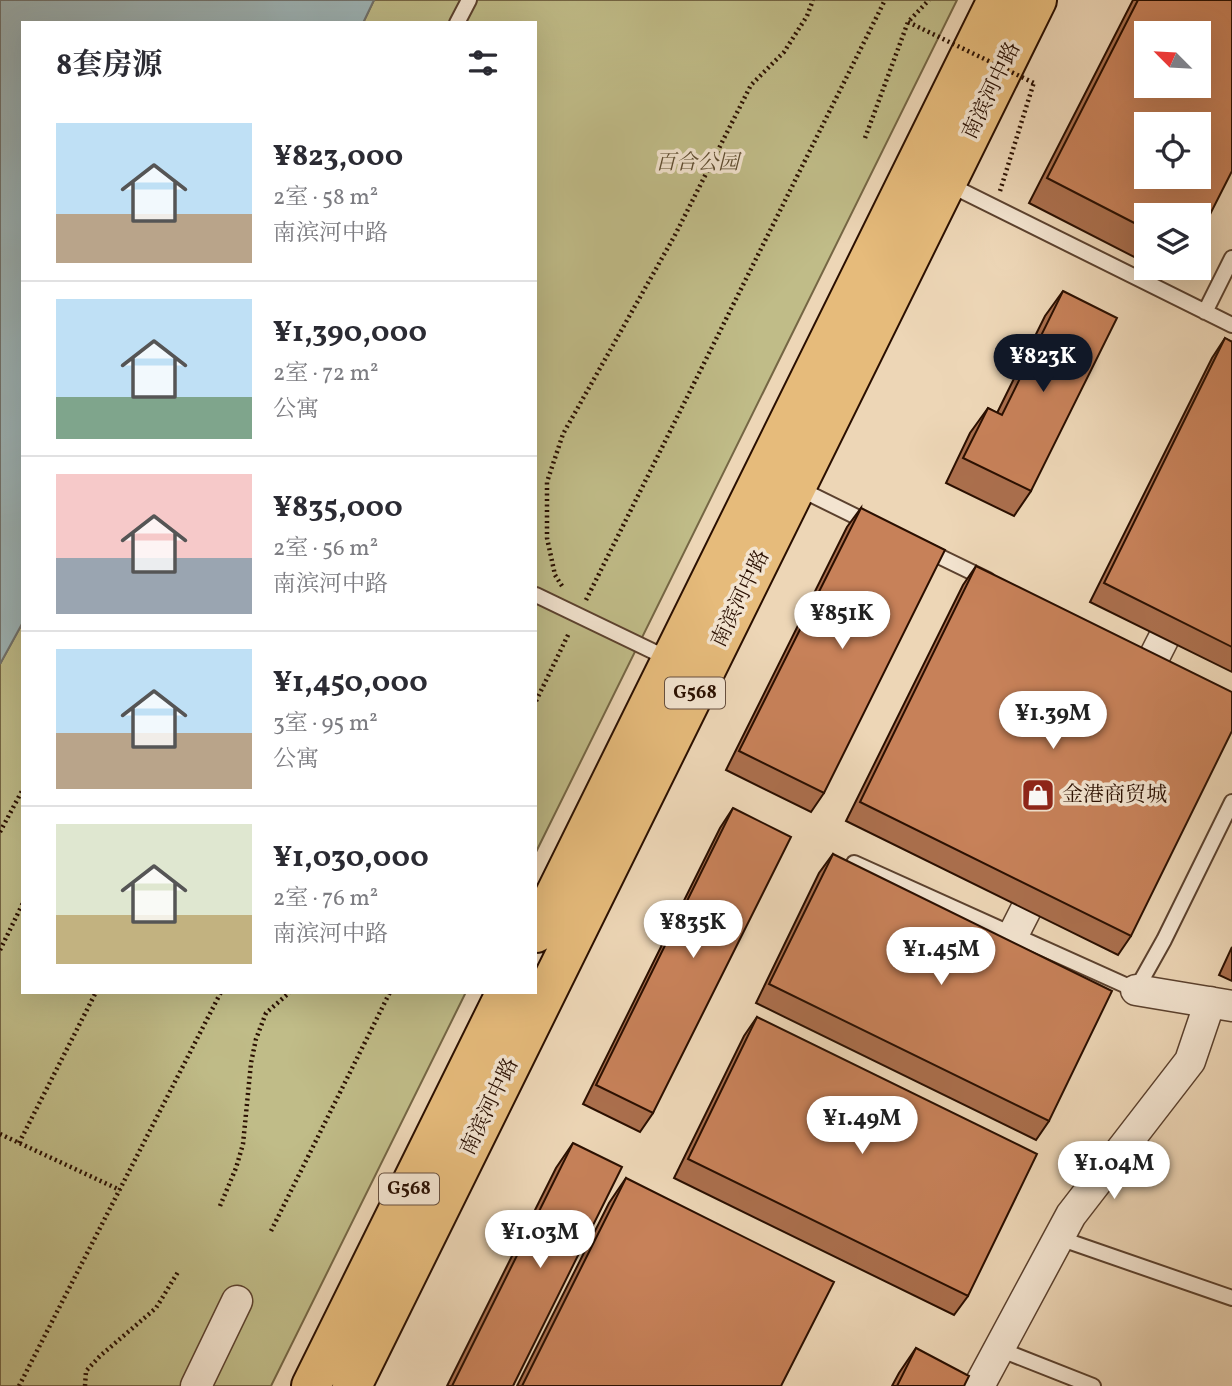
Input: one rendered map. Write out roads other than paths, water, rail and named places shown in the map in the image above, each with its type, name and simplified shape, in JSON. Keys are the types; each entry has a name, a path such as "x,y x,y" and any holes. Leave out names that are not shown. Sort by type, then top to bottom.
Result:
{"highway":[{"name":"南滨河中路","path":"537,931 997,0"},
{"name":"南滨河中路","path":"352,1386 1037,0"},
{"name":"南滨河中路","path":"311,1386 505,994"}],"street":[{"path":"1123,719 1196,574"},
{"path":"1013,935 1056,851"},
{"path":"979,1386 1071,1215 1190,1061 1221,1004 1136,990"},
{"path":"196,1386 237,1301"}],"lane":[{"path":"458,21 469,0"},
{"path":"947,183 1232,325"},
{"path":"1205,312 1232,258"},
{"path":"796,488 882,529"},
{"path":"907,541 1005,588"},
{"path":"537,595 670,660"},
{"path":"854,863 1136,990 1164,940 1232,802"},
{"path":"1059,1238 1232,1298"},
{"path":"999,1349 1093,1386"}],"water":[{"path":"0,0 374,0 364,21 21,21 21,626 0,664"}],"place":[{"name":"金港商贸城","path":"1038,795"}],"park label":[{"name":"百合公园","path":"697,163"}]}
